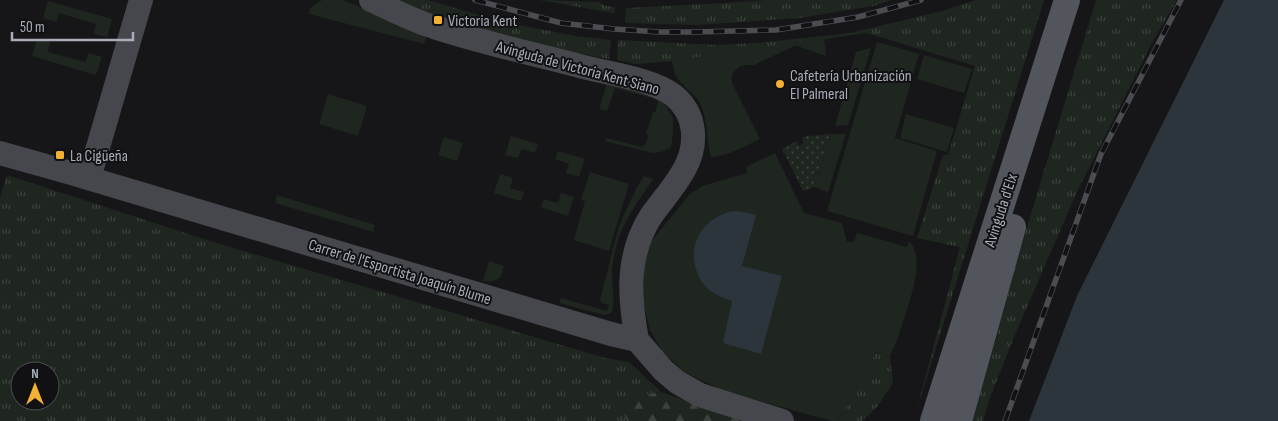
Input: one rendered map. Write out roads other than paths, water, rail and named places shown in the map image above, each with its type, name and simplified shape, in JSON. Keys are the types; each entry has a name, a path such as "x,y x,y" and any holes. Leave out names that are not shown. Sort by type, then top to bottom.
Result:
{"main road":[{"name":"Avinguda d'Elx","path":"933,421 1067,0"},
{"name":"Avinguda d'Elx","path":"959,421 1036,144 1082,0"}],"street":[{"path":"89,178 141,0"},
{"name":"Avinguda de Victoria Kent Siano","path":"371,0 432,27 591,70 652,84 673,95 682,104 688,114 693,130 692,152 683,171 644,228 633,260 630,300 637,340"},
{"name":"Carrer de l'Esportista Joaquín Blume","path":"0,153 611,334 637,340"},
{"path":"637,340 663,370 677,382 700,395 782,421"}],"railway":[{"path":"475,0 561,23 659,32 776,30 858,17 921,0"},
{"path":"1005,421 1101,154 1181,0"}],"place":[{"name":"Victoria Kent","path":"438,20"},
{"name":"Cafetería Urbanización El Palmeral","path":"780,84"},
{"name":"La Cigüeña","path":"60,155"}]}
